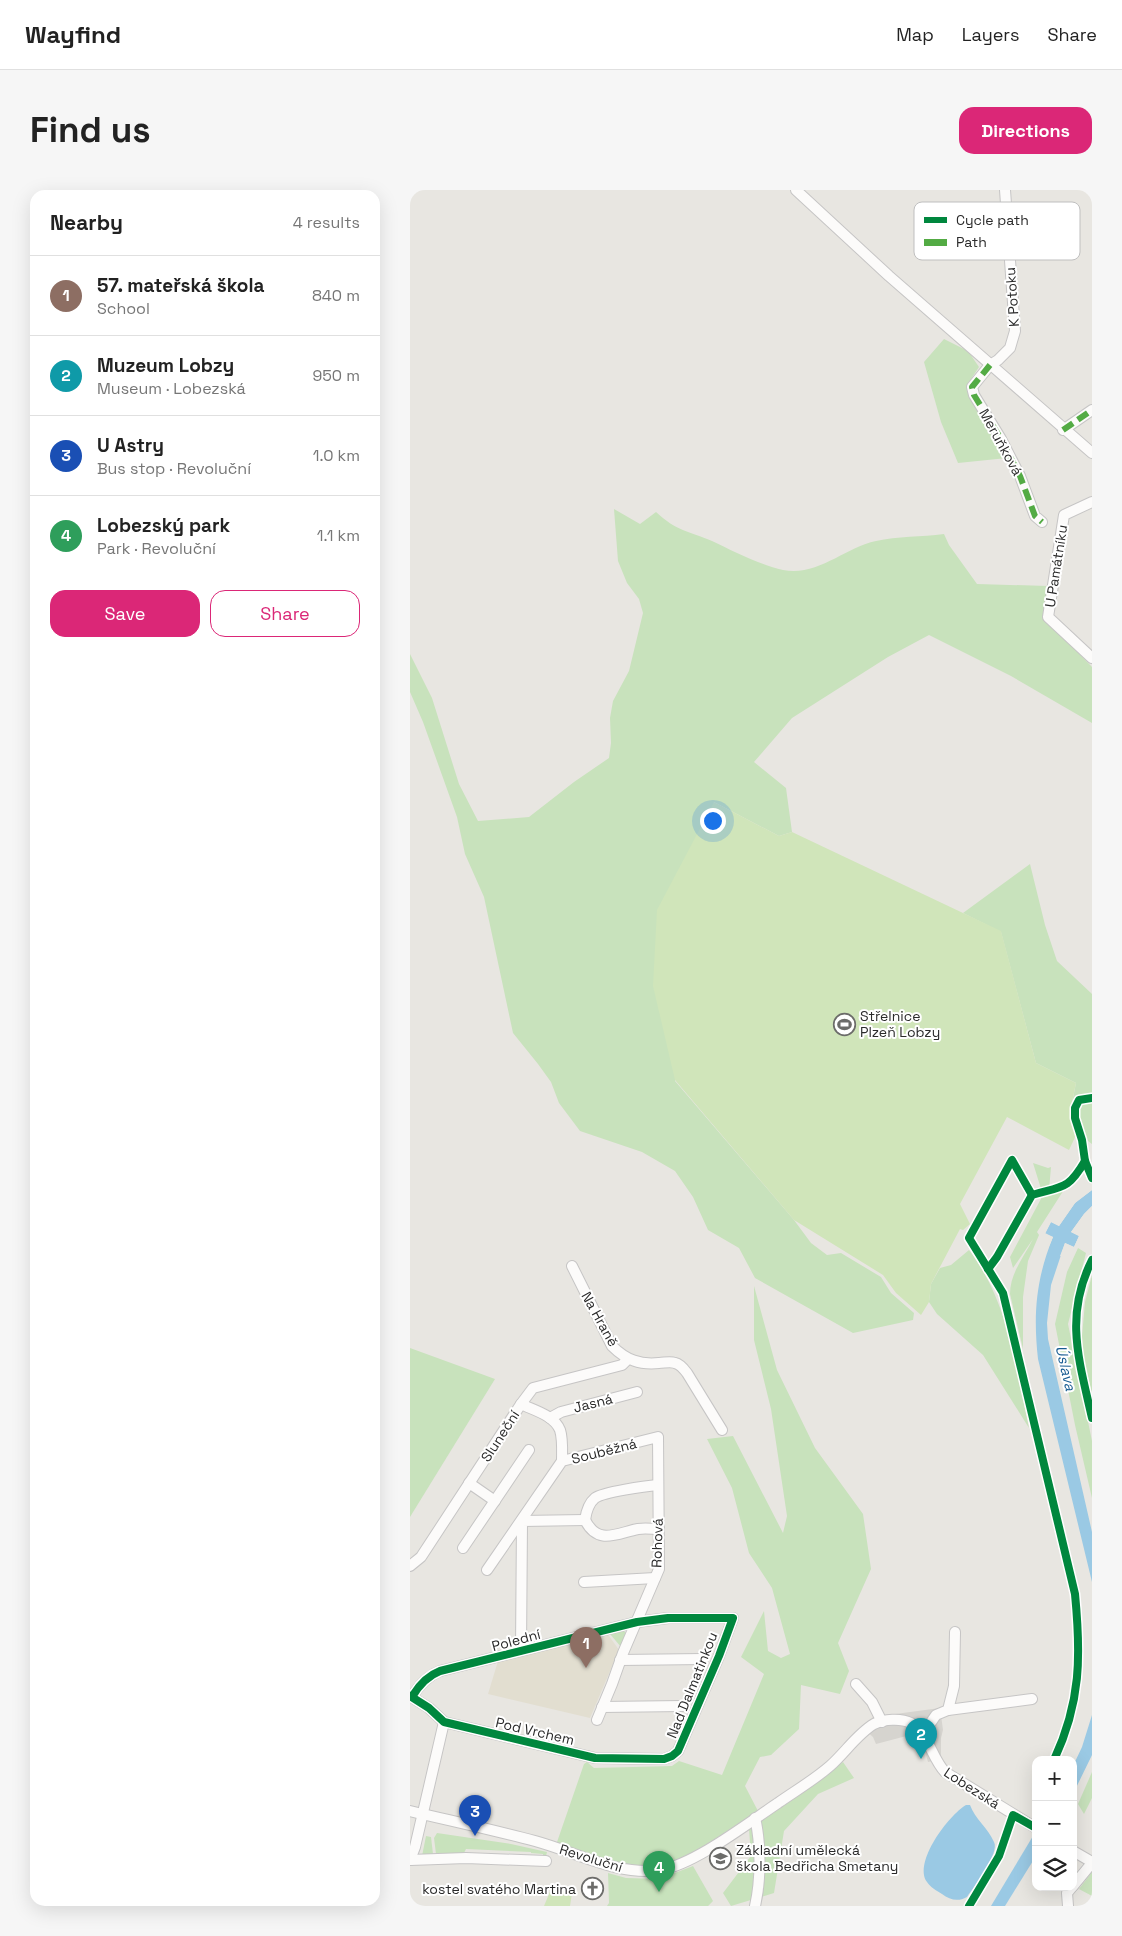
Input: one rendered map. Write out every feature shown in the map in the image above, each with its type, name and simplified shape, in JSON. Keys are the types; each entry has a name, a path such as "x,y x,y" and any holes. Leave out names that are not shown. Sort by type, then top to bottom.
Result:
{"street":[{"path":"796,190 889,276 1092,454"},
{"name":"K Potoku","path":"990,365 1010,348 1015,331 1010,260"},
{"name":"Meruňková","path":"990,365 972,387 974,395 1001,439 1020,476 1035,516 1042,522"},
{"path":"1063,430 1092,410"},
{"name":"U Památníku","path":"1092,502 1064,515 1048,617 1092,658"},
{"name":"Na Hraně","path":"572,1266 612,1346 628,1359 644,1364 674,1362 680,1366 687,1373 722,1430"},
{"name":"Sluneční","path":"410,1566 421,1557 533,1388 622,1365 628,1359"},
{"name":"Jasná","path":"550,1418 560,1412 637,1392"},
{"path":"521,1404 550,1418 560,1430 562,1462"},
{"name":"Souběžná","path":"487,1570 562,1462 658,1437"},
{"name":"Rohová","path":"584,1582 655,1578 659,1570 658,1437"},
{"path":"463,1548 529,1450"},
{"path":"469,1483 494,1501"},
{"path":"584,1520 590,1504 597,1496 644,1486 658,1485"},
{"path":"521,1650 522,1521 584,1520 598,1534 605,1536 640,1529 659,1529"},
{"path":"596,1720 655,1578"},
{"name":"Nad Dalmatinkou","path":"637,1622 668,1618 733,1618 678,1751 664,1759"},
{"name":"Polední","path":"411,1696 431,1674 637,1622"},
{"path":"948,1710 954,1686 955,1632"},
{"name":"Nad Dalmatinkou","path":"620,1660 703,1659"},
{"path":"856,1684 872,1702 882,1722 902,1720 911,1722 923,1734 936,1715 948,1710 1032,1699"},
{"name":"Pod Vrchem","path":"411,1696 429,1708 444,1722 595,1758 664,1759"},
{"name":"Nad Dalmatinkou","path":"602,1707 683,1706"},
{"path":"410,1811 423,1814 444,1722"},
{"name":"Revoluční","path":"546,1861 466,1858 410,1860 423,1814 533,1840 615,1866 650,1871 672,1867 692,1858 755,1818 829,1767 869,1728 882,1722"},
{"name":"Lobezská","path":"923,1734 935,1760 944,1772 1032,1826"},
{"path":"755,1818 758,1833 758,1884 755,1906"},
{"path":"1077,1854 1089,1861 1077,1880"},
{"path":"1068,1906 1067,1893 1069,1891"}],"shaded area":[{"path":"607,1633 619,1650 590,1718 488,1694 498,1661"},
{"path":"940,1708 943,1730 941,1759 928,1762 925,1751 914,1734 876,1744 873,1737 862,1727 873,1717"}],"green space":[{"path":"944,339 968,351 979,367 971,379 968,388 1007,458 958,463 941,422 924,362"},
{"path":"614,509 640,524 656,512 676,527 765,565 795,571 819,566 853,549 876,541 944,534 949,545 977,584 1048,586 1045,618 1092,667 1092,723 1011,676 929,635 888,657 792,718 754,762 786,788 792,832 779,836 714,802 675,1081 794,1220 811,1243 827,1255 841,1253 881,1277 891,1293 914,1313 913,1320 853,1333 755,1278 739,1248 708,1230 693,1197 675,1171 642,1152 580,1131 559,1103 551,1082 513,1033 484,897 465,854 457,817 423,722 410,692 410,654 432,698 459,784 478,821 529,817 609,758 611,743 610,718 613,701 629,671 643,613 639,599 627,583 618,561"},
{"name":"Střelnice Plzeň Lobzy","path":"714,802 779,836 792,832 1001,931 1036,1063 1076,1083 1070,1112 1077,1133 1069,1150 1007,1117 960,1204 970,1224 963,1230 960,1229 931,1284 929,1302 921,1315 896,1293 883,1275 794,1220 675,1080 653,986 657,910"},
{"path":"1030,864 1045,925 1057,961 1092,994 1092,1144 1083,1137 1073,1124 1071,1111 1076,1083 1036,1063 1001,932 963,913"},
{"path":"1033,1163 1048,1168 1051,1167 1049,1190 1042,1192"},
{"path":"1067,1185 1037,1232 1039,1235 1028,1261 1023,1297 1023,1349 1010,1294 1012,1279 1033,1239 1013,1268 1010,1257 1043,1195"},
{"path":"1078,1248 1086,1253 1068,1324 1092,1441 1092,1498 1055,1324 1067,1272"},
{"path":"969,1250 993,1290 1002,1312 1015,1358 1029,1428 983,1355 937,1314 929,1302 931,1284 940,1268 951,1265"},
{"path":"1092,1275 1092,1394 1081,1347 1085,1302"},
{"path":"754,1286 777,1370 815,1448 863,1514 871,1569 838,1643 849,1671 840,1694 801,1685 799,1729 771,1755 760,1757 745,1786 758,1811 687,1857 646,1866 615,1864 556,1845 584,1764 587,1762 594,1768 672,1766 679,1761 722,1775 764,1674 741,1657 764,1611 768,1651 781,1658 790,1654 772,1588 749,1553 732,1488 707,1439 733,1436 783,1533 787,1516 771,1409 754,1340"},
{"path":"410,1348 495,1379 410,1517"},
{"path":"622,1629 626,1633 621,1647 610,1634 612,1631"},
{"path":"843,1762 854,1778 818,1794 784,1831 774,1893 731,1906 723,1893 751,1856 749,1829 804,1792"},
{"path":"1092,1772 1092,1798 1084,1814 1078,1804"},
{"path":"437,1833 511,1844 547,1852 546,1856 543,1856 543,1854 531,1852 466,1849 464,1853 436,1854 434,1838"},
{"path":"426,1836 431,1837 433,1854 422,1856"},
{"path":"693,1866 713,1901 708,1906 607,1906 609,1903 608,1873 626,1878 659,1879"},
{"path":"1092,1872 1092,1896 1079,1889"},
{"path":"552,1887 572,1893 570,1906 544,1906"}],"water":[{"path":"1092,1190 1092,1206 1071,1232 1079,1236 1074,1247 1065,1243 1051,1285 1047,1323 1048,1339 1092,1532 1092,1582 1038,1359 1036,1312 1039,1282 1053,1237 1045,1234 1051,1222 1059,1226 1075,1203"},
{"path":"1092,1715 1092,1755 1077,1786 1077,1758"},
{"path":"966,1805 970,1805 994,1842 995,1847 990,1862 967,1897 954,1900 928,1884 924,1873 925,1863 929,1851 942,1828"},
{"path":"1032,1838 1032,1862 1005,1906 991,1906"}],"pier":[{"path":"1092,1188 1075,1203 1059,1226 1051,1222 1045,1233 1053,1237 1047,1251 1045,1250 1050,1239 1043,1233 1049,1220 1058,1223 1073,1201"},
{"path":"1092,1206 1092,1209 1075,1231 1082,1236 1076,1249 1073,1250 1067,1247 1063,1257 1060,1256 1065,1243 1074,1247 1079,1236 1071,1232"}],"marked path":[{"path":"990,365 972,387 974,395 1001,439 1020,476 1035,516 1042,522"},
{"path":"1063,430 1092,410"}],"cycle path":[{"path":"1092,1098 1079,1100 1075,1108 1075,1118 1082,1140 1085,1161 1092,1178"},
{"path":"1032,1195 1012,1160 969,1238 1003,1293 1075,1594 1078,1638 1077,1678 1070,1718 1056,1756"},
{"path":"988,1269 997,1257 1032,1195 1064,1186 1074,1177 1085,1161"},
{"path":"1092,1260 1083,1280 1076,1319 1079,1357 1092,1418"},
{"path":"410,1696 429,1708 444,1722 595,1758 664,1759 678,1751 719,1656 733,1618 668,1618 637,1622 440,1671 424,1681 412,1697"},
{"path":"969,1906 999,1856 1013,1815 1032,1826"}],"place":[{"name":"Střelnice Plzeň Lobzy","path":"844,1024"},
{"name":"57. mateřská škola","path":"586,1668"},
{"name":"Muzeum Lobzy","path":"921,1759"},
{"name":"U Astry","path":"475,1836"},
{"name":"Základní umělecká škola Bedřicha Smetany","path":"720,1858"},
{"name":"kostel svatého Martina","path":"592,1889"},
{"name":"Lobezský park","path":"659,1892"}],"water label":[{"name":"Úslava","path":"1066,1368"}]}
